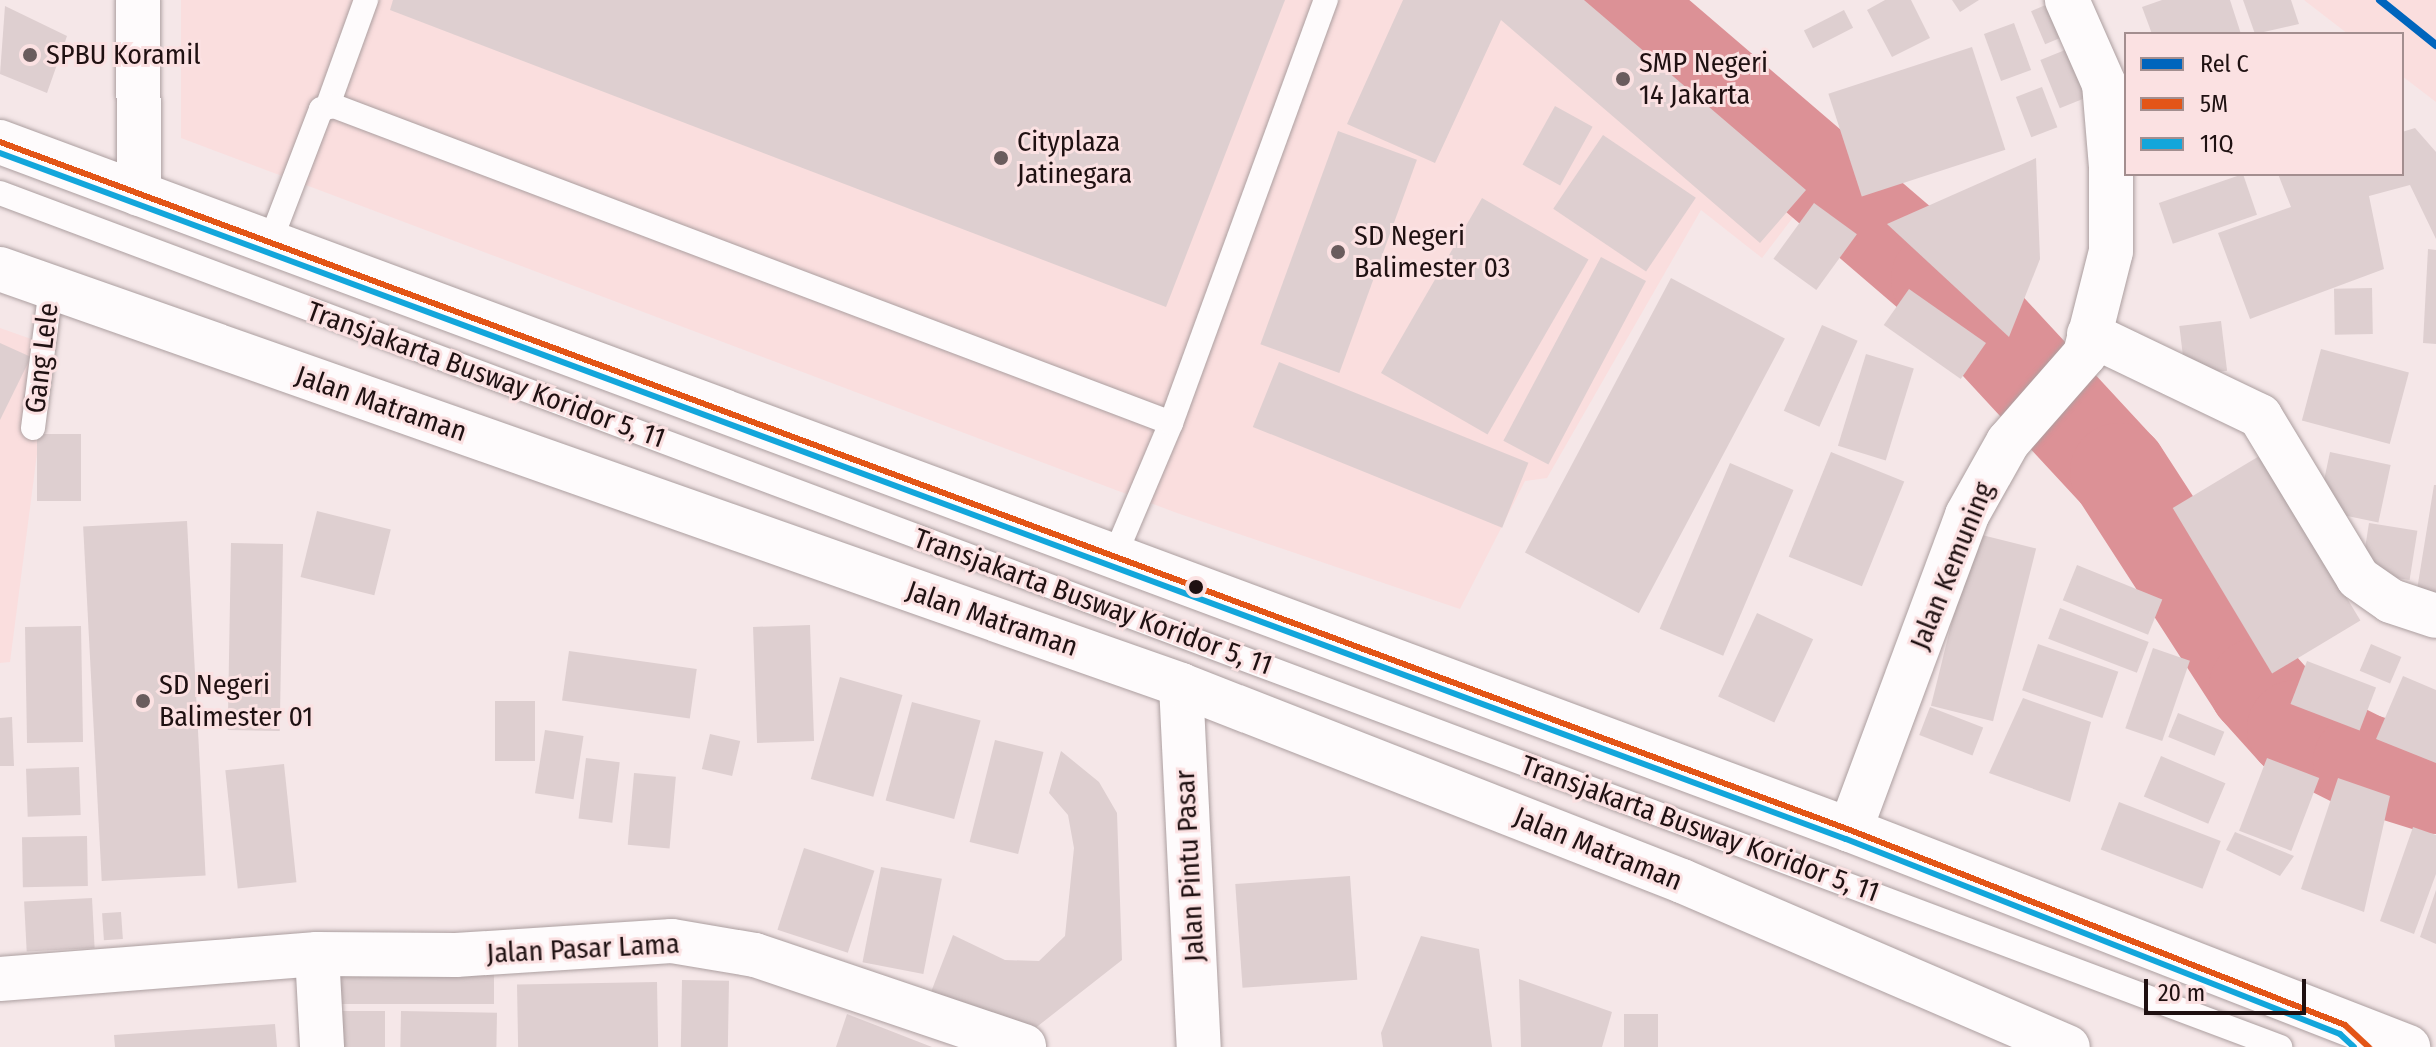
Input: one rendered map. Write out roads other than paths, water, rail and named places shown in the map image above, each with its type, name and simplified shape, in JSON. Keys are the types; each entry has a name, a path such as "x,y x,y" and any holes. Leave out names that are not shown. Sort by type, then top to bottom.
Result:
{"main road":[{"path":"138,0 139,194"},
{"name":"Jalan Kemuning","path":"1850,830 1967,515 2008,442 2087,344 2111,251 2111,167 2104,84 2067,0"},
{"path":"0,142 1850,830 2357,1036 2408,1047"},
{"name":"Jalan Matraman","path":"0,269 1181,685 1682,881 2068,1047"},
{"path":"2087,344 2260,416 2358,578 2391,601 2436,616"},
{"name":"Jalan Pintu Pasar","path":"1181,685 1199,1047"},
{"name":"Jalan Pasar Lama","path":"0,979 317,954 456,955 672,941 755,955 1024,1046"},
{"path":"317,954 322,1047"}],"lane":[{"path":"270,242 328,105 366,0"},
{"path":"1114,557 1171,423 1326,0"},
{"path":"328,105 1171,423"},
{"name":"Transjakarta Busway Koridor 5, 11","path":"0,193 2186,1010"},
{"name":"Gang Lele","path":"33,428 51,288"},
{"path":"2186,1010 2258,1047"},
{"path":"2186,1010 2280,1047"}],"waterway":[{"path":"1614,0 1940,279 2119,472 2258,687 2296,729 2362,762 2436,785"}],"rail line":[{"name":"C","path":"2380,0 2436,45"}],"place":[{"name":"SPBU Koramil","path":"30,55"},
{"name":"SMP Negeri 14 Jakarta","path":"1623,79"},
{"name":"Cityplaza Jatinegara","path":"1001,158"},
{"name":"SD Negeri Balimester 03","path":"1338,252"},
{"name":"SD Negeri Balimester 01","path":"143,701"}]}
